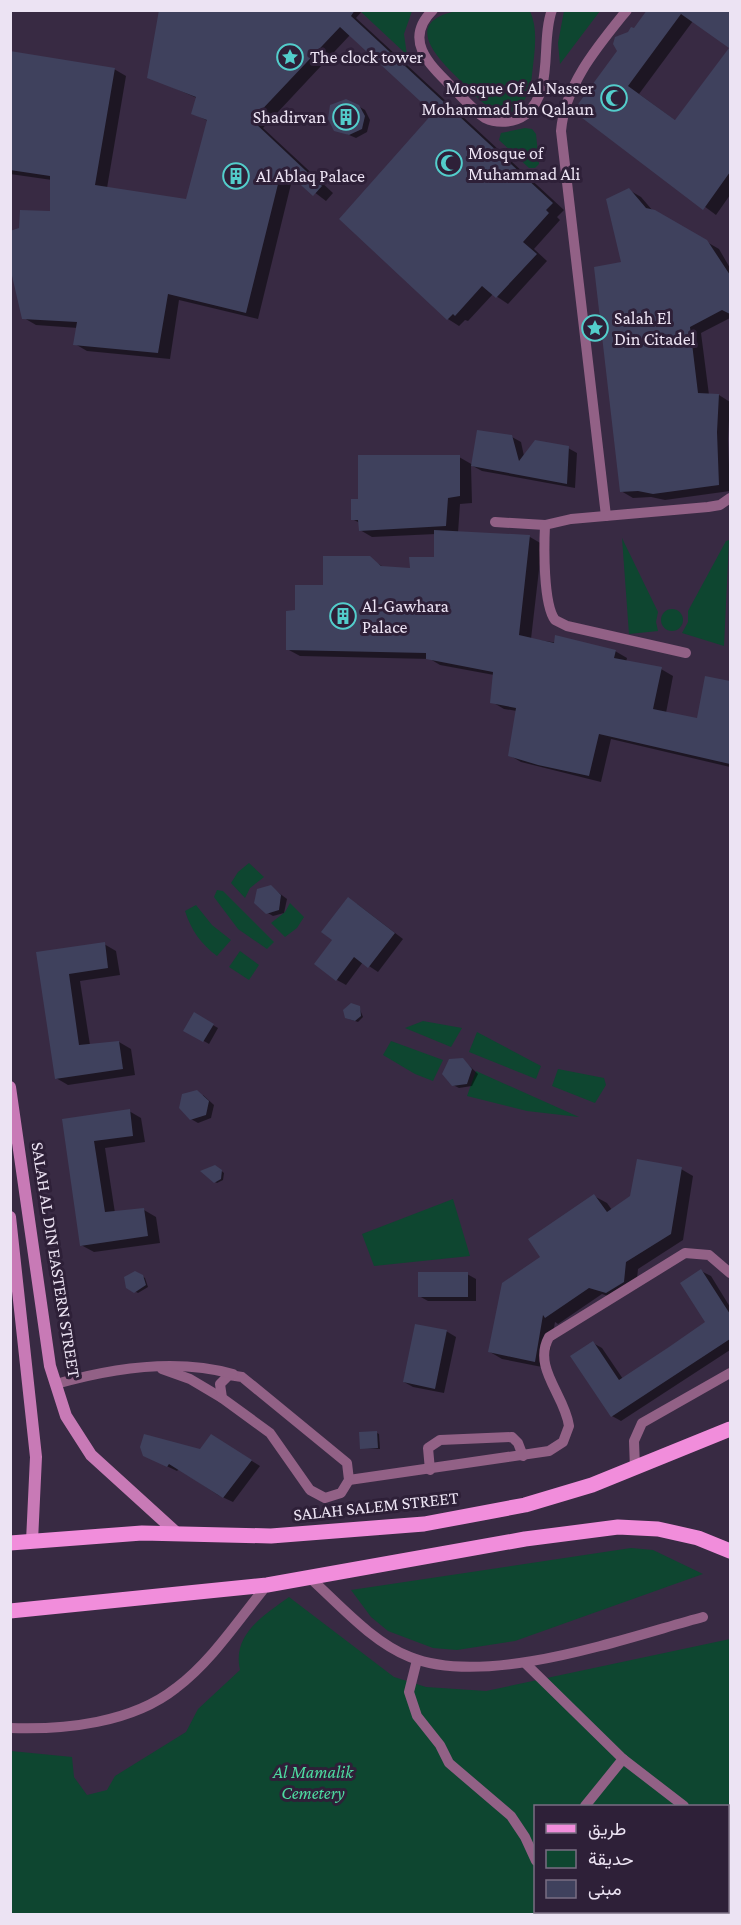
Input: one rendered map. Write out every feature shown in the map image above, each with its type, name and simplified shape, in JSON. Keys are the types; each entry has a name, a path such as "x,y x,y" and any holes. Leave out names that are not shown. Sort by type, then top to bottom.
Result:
{"main road":[{"name":"SALAH AL DIN EASTERN STREET","path":"10,1088 45,1333 56,1384 66,1416 91,1455 179,1535"},
{"path":"10,1217 36,1457 32,1541"},
{"name":"SALAH SALEM STREET","path":"10,1543 142,1533 271,1536 424,1524 525,1505 635,1469 730,1429"},
{"path":"10,1611 267,1585 525,1539 618,1527 658,1529 698,1538 730,1551"}],"lane":[{"path":"433,10 425,18 419,33 420,48 428,63 474,109 486,118 499,122 524,115 535,104 543,77 547,27 552,10"},
{"path":"541,10 547,27"},
{"path":"606,516 561,131 563,114 571,88 627,10"},
{"path":"495,522 545,525 606,516 708,507 720,505 730,498"},
{"path":"545,525 543,552 548,601 555,620 567,626 686,653"},
{"path":"350,1479 430,1470 523,1456 557,1448 568,1434 568,1418 543,1358 544,1345 555,1330 685,1252 709,1255 730,1274"},
{"path":"56,1384 116,1371 156,1367 203,1367 242,1377 347,1463 350,1479 346,1487 333,1497 317,1495 310,1490 270,1433 222,1398 190,1379 156,1367"},
{"path":"635,1469 634,1441 642,1424 730,1373"},
{"path":"222,1398 220,1384 225,1377 233,1374"},
{"path":"430,1470 428,1448 440,1440 512,1437 518,1443 523,1456"},
{"path":"310,1578 394,1650 417,1660 449,1665 525,1663 703,1617"},
{"path":"10,1728 69,1726 115,1717 159,1700 199,1667 267,1585"},
{"path":"417,1660 409,1692 417,1716 440,1745 446,1760 511,1816 525,1837 534,1857"},
{"path":"525,1663 623,1759 683,1805"},
{"path":"586,1805 623,1759"}],"green space":[{"path":"360,11 412,11 404,34 407,55"},
{"path":"457,11 530,11 535,35 531,83 525,100 514,111 499,112 485,105 435,53 427,33 430,24 440,16"},
{"path":"564,11 600,11 560,64 558,43"},
{"path":"525,128 532,129 536,134 539,164 535,168 529,168 499,140 501,133"},
{"path":"622,538 658,612 656,622 658,631 629,634"},
{"path":"729,540 724,646 682,633 688,622 688,611 726,541"},
{"path":"672,609 680,612 683,620 680,628 672,631 664,628 661,620 664,612"},
{"path":"249,863 264,877 250,888 245,898 231,883 238,872"},
{"path":"217,890 223,891 274,942 267,949 238,929 214,897"},
{"path":"290,903 304,917 297,928 285,937 271,923 285,912"},
{"path":"196,905 212,925 231,940 217,956 197,936 187,918 185,911"},
{"path":"240,951 259,965 249,980 229,967"},
{"path":"423,1021 462,1028 451,1047 405,1028"},
{"path":"477,1032 541,1066 536,1079 469,1052"},
{"path":"391,1041 443,1060 433,1081 415,1074 383,1055"},
{"path":"558,1069 604,1078 606,1085 595,1103 552,1086"},
{"path":"476,1071 579,1117 527,1111 467,1096"},
{"path":"453,1199 470,1256 374,1266 362,1234"},
{"path":"631,1548 653,1550 703,1574 515,1641 457,1650 433,1648 388,1631 371,1617 351,1590"},
{"name":"Al Mamalik Cemetery","path":"289,1597 394,1677 426,1687 486,1691 730,1639 730,1914 11,1914 11,1751 72,1757 74,1777 87,1795 107,1790 115,1776 186,1732 198,1709 240,1670 241,1646 245,1636 260,1619"}],"building":[{"path":"159,10 355,10 351,16 553,203 546,210 549,213 523,242 537,254 496,298 482,286 455,316 453,314 447,320 339,219 433,113 340,27 252,120 322,186 313,196 282,168 246,313 168,294 158,353 73,345 77,322 22,319 10,267 10,231 19,228 20,210 50,211 50,176 10,170 10,51 115,68 95,185 186,199 207,120 191,114 196,97 147,78"},
{"name":"Mosque Of Al Nasser Mohammad Ibn Qalaun","path":"647,10 730,10 730,172 703,210 573,111 617,51 613,44 615,37 628,32 631,27 634,28","holes":["681,14 729,48 675,120 628,86"]},
{"name":"Shadirvan","path":"346,99 359,105 365,116 362,129 349,135 334,131 328,119 330,105"},
{"path":"629,188 646,208 655,210 707,240 730,275 730,314 722,310 690,327 698,393 719,394 717,432 719,485 653,494 638,491 620,492 594,267 621,262 606,199"},
{"path":"477,430 512,435 519,461 535,440 569,446 567,484 471,466"},
{"path":"358,455 460,455 460,496 448,498 446,526 359,531 358,520 351,520 351,499 358,499"},
{"name":"Al-Gawhara Palace","path":"434,530 530,535 519,635 554,643 555,635 616,650 614,658 662,667 653,709 697,718 705,676 730,681 730,764 599,734 589,776 538,765 508,756 516,708 490,703 493,672 426,659 426,653 286,650 286,611 295,610 295,585 323,585 323,556 370,556 381,566 410,568 409,557 434,557"},
{"path":"271,885 281,895 279,910 266,914 254,903 257,889"},
{"path":"348,897 395,933 368,968 354,957 336,981 314,964 332,940 321,932"},
{"path":"105,942 108,968 69,974 79,1045 119,1041 123,1069 55,1079 36,952"},
{"path":"351,1003 360,1006 361,1016 355,1021 345,1018 343,1010"},
{"path":"194,1012 214,1024 203,1042 183,1031"},
{"path":"463,1058 472,1069 467,1084 452,1086 442,1074 449,1059"},
{"path":"197,1090 209,1101 206,1115 190,1120 179,1108 182,1094"},
{"path":"130,1109 133,1136 94,1141 105,1212 144,1208 148,1236 80,1246 62,1119"},
{"path":"637,1159 682,1167 671,1234 626,1262 624,1282 606,1293 589,1288 545,1318 543,1315 535,1362 488,1352 502,1283 540,1257 528,1239 594,1194 607,1212 630,1196"},
{"path":"215,1165 222,1170 221,1179 214,1183 200,1171"},
{"path":"701,1269 730,1314 730,1339 611,1417 570,1356 593,1341 619,1380 669,1347 705,1322 680,1283"},
{"path":"135,1271 143,1275 146,1285 134,1293 126,1288 124,1277"},
{"path":"418,1272 468,1272 468,1297 418,1297"},
{"path":"415,1324 447,1330 435,1389 403,1382"},
{"path":"377,1431 378,1448 360,1449 359,1432"},
{"path":"144,1434 200,1449 211,1434 252,1460 223,1498 169,1464 167,1467 143,1456 140,1447"}],"place":[{"name":"The clock tower","path":"290,57"},
{"name":"Mosque Of Al Nasser Mohammad Ibn Qalaun","path":"614,98"},
{"name":"Shadirvan","path":"346,117"},
{"name":"Mosque of Muhammad Ali","path":"449,163"},
{"name":"Al Ablaq Palace","path":"236,176"},
{"name":"Salah El Din Citadel","path":"595,328"},
{"name":"Al-Gawhara Palace","path":"343,616"}]}
